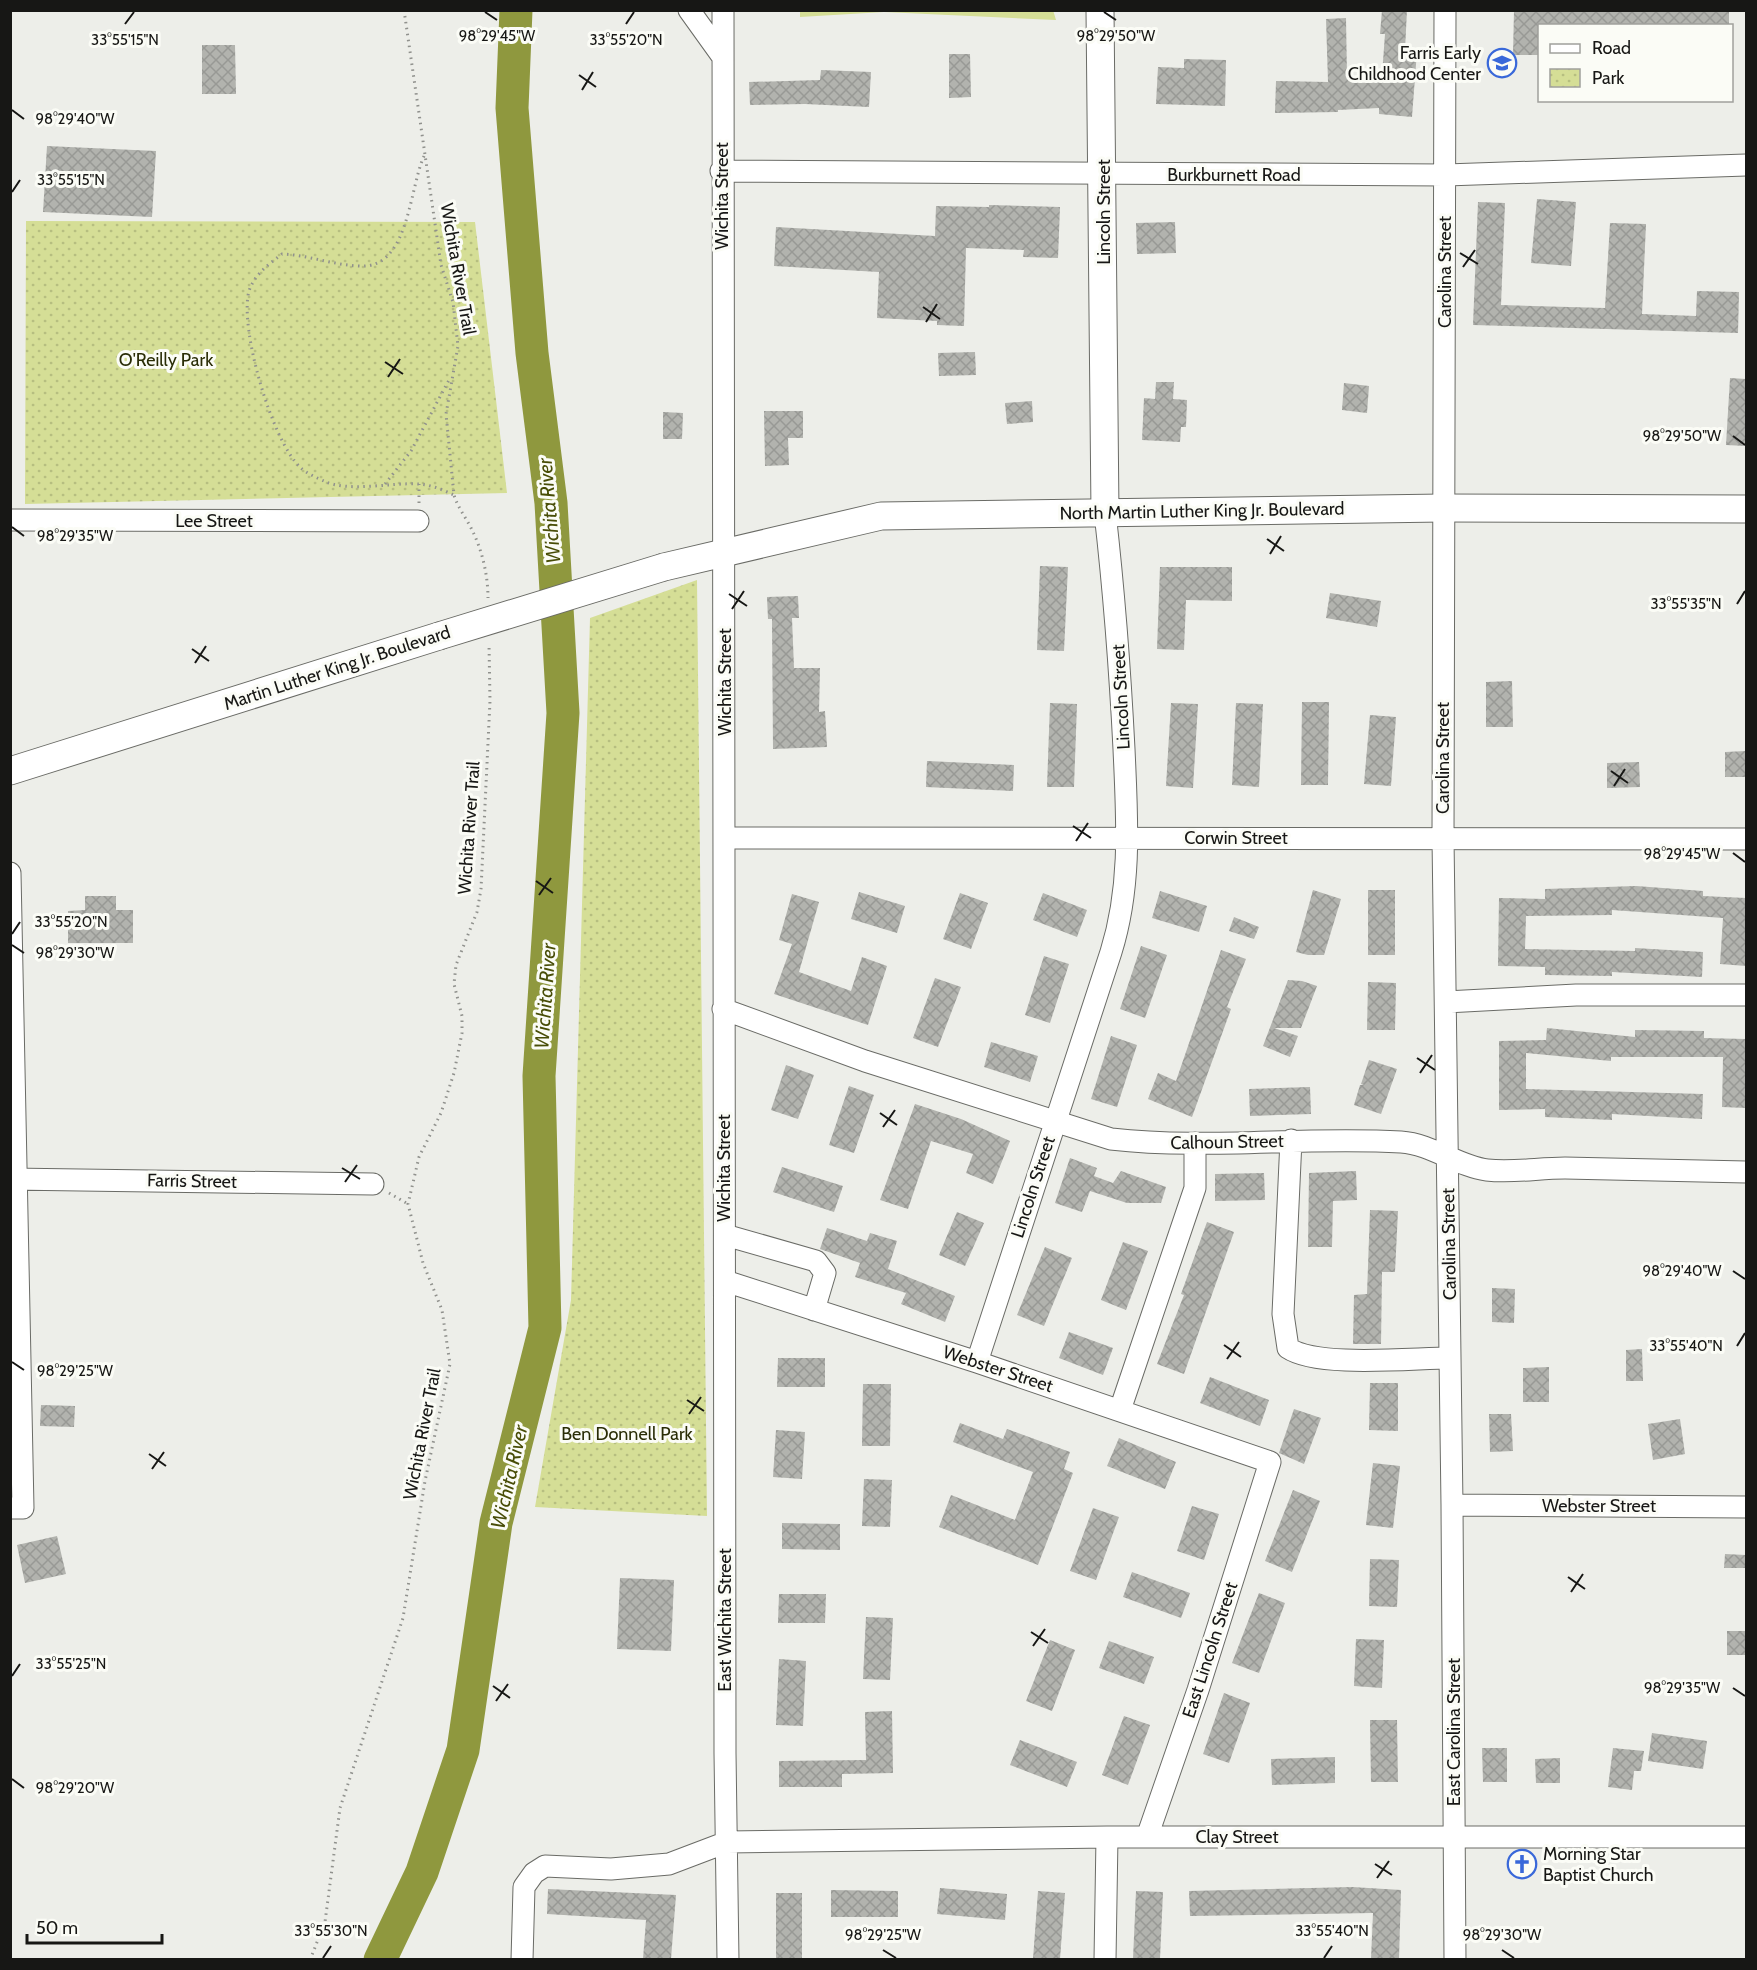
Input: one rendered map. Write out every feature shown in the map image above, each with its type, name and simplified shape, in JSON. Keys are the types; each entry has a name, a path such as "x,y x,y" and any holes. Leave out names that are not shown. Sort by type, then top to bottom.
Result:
{"main road":[{"name":"Lincoln Street","path":"1100,10 1104,175 1105,513"},
{"name":"North Martin Luther King Jr. Boulevard","path":"664,567 726,550 881,516 1443,508 1746,509"},
{"name":"Martin Luther King Jr. Boulevard","path":"10,771 664,567"}],"street":[{"path":"689,10 722,56"},
{"name":"Wichita Street","path":"723,10 721,171 726,550 723,1009 725,1281"},
{"name":"Carolina Street","path":"1445,10 1443,838 1452,1505"},
{"name":"Burkburnett Road","path":"721,171 1104,175 1446,175 1746,165"},
{"name":"Lincoln Street","path":"977,1362 1053,1122 1116,936 1126,885 1128,838 1118,636 1105,513"},
{"name":"Lee Street","path":"10,520 418,521"},
{"name":"Corwin Street","path":"725,838 1746,839"},
{"path":"10,873 17,1508"},
{"path":"1446,1002 1576,995 1746,995"},
{"name":"Calhoun Street","path":"723,1009 865,1061 996,1101 1053,1122 1111,1138 1150,1143 1291,1140 1404,1142 1438,1151 1475,1167 1503,1171 1561,1168 1746,1172"},
{"path":"1291,1140 1283,1314 1288,1348 1297,1354 1324,1359 1450,1358"},
{"path":"1120,1410 1195,1188 1195,1143"},
{"name":"Farris Street","path":"15,1179 373,1184"},
{"path":"725,1235 816,1261 825,1273 814,1310"},
{"name":"Webster Street","path":"725,1281 977,1362 1270,1462"},
{"name":"East Wichita Street","path":"725,1281 725,1753 728,1959"},
{"name":"East Lincoln Street","path":"1147,1837 1198,1690 1270,1462"},
{"name":"Webster Street","path":"1452,1505 1746,1507"},
{"name":"East Carolina Street","path":"1452,1505 1455,1959"},
{"path":"1105,1959 1107,1837"},
{"name":"Clay Street","path":"522,1959 524,1887 534,1873 545,1866 611,1869 669,1864 728,1842 1107,1837 1746,1838"}],"path":[{"name":"Wichita River Trail","path":"404,10 441,264 453,302 458,346 450,377 446,414 454,495 457,507 471,528 480,550 488,601"},
{"name":"Wichita River Trail","path":"424,155 415,175 402,234 393,250 378,265 361,267 304,255 282,254 261,270 250,290 246,317 265,399 281,437 300,467 326,483 419,484 437,487 454,495"},
{"path":"384,485 411,451 450,377"},
{"name":"Wichita River Trail","path":"310,1959 325,1922 340,1808 403,1618 425,1481 450,1364 442,1310 423,1263 408,1204 418,1157 441,1113 454,1073 462,1033 462,1016 454,984 456,965 477,912 481,889 490,701 489,634"}],"green space":[{"path":"800,10 1053,10 1056,20 884,12 800,17"},
{"name":"O'Reilly Park","path":"26,221 475,222 507,493 25,504"},
{"name":"Ben Donnell Park","path":"697,580 707,1516 535,1507 571,1300 590,618"}],"building":[{"path":"1382,10 1407,10 1405,50 1417,51 1412,117 1379,114 1379,108 1338,110 1338,112 1275,113 1276,81 1328,82 1326,19 1346,18 1347,77 1382,75 1385,34 1380,34"},
{"path":"1514,10 1729,10 1729,24 1538,24 1538,55 1513,55"},
{"path":"202,45 235,45 236,94 202,94"},
{"path":"949,54 970,54 971,97 949,98"},
{"path":"1184,59 1226,60 1225,106 1156,104 1158,67 1184,68"},
{"path":"821,70 871,72 869,107 805,104 750,105 749,82 820,80"},
{"path":"47,146 156,151 152,217 43,212"},
{"path":"1537,199 1576,202 1571,266 1531,263"},
{"path":"1478,202 1505,203 1501,305 1605,308 1610,223 1646,224 1642,314 1696,316 1697,291 1739,292 1738,333 1473,325"},
{"path":"989,205 1060,207 1058,258 1023,257 1024,250 966,248 964,326 937,325 937,321 877,318 879,272 774,266 776,227 935,236 936,206 989,207"},
{"path":"1175,222 1176,253 1137,254 1136,223"},
{"path":"975,352 976,375 939,376 938,353"},
{"path":"1730,378 1746,379 1746,446 1726,445"},
{"path":"1156,382 1174,382 1173,399 1187,400 1186,427 1181,427 1180,442 1142,440 1144,398 1155,399"},
{"path":"1344,383 1369,386 1367,413 1342,410"},
{"path":"1032,401 1033,422 1007,424 1005,403"},
{"path":"764,411 803,411 803,438 788,438 789,465 765,466"},
{"path":"663,412 683,413 682,439 663,439"},
{"path":"1040,566 1068,567 1064,651 1037,650"},
{"path":"1160,567 1232,567 1232,601 1186,600 1184,650 1157,649"},
{"path":"1330,593 1381,601 1377,627 1326,618"},
{"path":"798,596 799,618 792,618 794,668 820,668 819,712 825,711 827,747 773,749 772,619 768,619 767,597"},
{"path":"1512,681 1513,727 1486,727 1486,682"},
{"path":"1302,702 1329,702 1328,785 1301,785"},
{"path":"1050,703 1077,704 1074,787 1047,787"},
{"path":"1171,703 1198,704 1193,788 1166,786"},
{"path":"1236,703 1263,704 1259,787 1232,785"},
{"path":"1370,715 1396,717 1391,786 1364,784"},
{"path":"1746,751 1746,777 1725,777 1725,752"},
{"path":"927,761 1014,765 1013,791 926,787"},
{"path":"1639,762 1640,787 1607,788 1607,763"},
{"path":"1636,886 1703,891 1703,896 1746,898 1746,966 1720,964 1723,918 1612,910 1612,915 1526,916 1525,949 1635,951 1635,948 1703,952 1702,977 1612,972 1612,976 1545,975 1545,967 1498,966 1499,898 1545,899 1545,889"},
{"path":"1313,890 1341,899 1324,955 1296,952"},
{"path":"1368,890 1395,890 1395,955 1368,955"},
{"path":"1160,891 1207,906 1199,932 1152,918"},
{"path":"859,892 905,906 897,933 851,919"},
{"path":"960,893 988,903 971,949 943,939"},
{"path":"1043,893 1087,910 1077,937 1033,920"},
{"path":"792,894 819,902 799,972 851,991 862,957 887,966 868,1025 774,994 792,944 779,940"},
{"path":"85,896 116,896 116,910 133,910 133,943 68,943 68,911 85,910"},
{"path":"1234,917 1259,927 1254,939 1229,931"},
{"path":"1141,946 1167,955 1145,1018 1120,1009"},
{"path":"1221,950 1246,959 1227,1007 1231,1009 1192,1117 1148,1099 1158,1073 1176,1081"},
{"path":"1044,956 1069,964 1050,1023 1025,1015"},
{"path":"935,978 961,987 938,1047 913,1038"},
{"path":"1288,980 1302,981 1317,986 1301,1028 1274,1028 1298,1036 1290,1057 1263,1046"},
{"path":"1368,982 1396,983 1395,1030 1367,1030"},
{"path":"1547,1028 1635,1037 1635,1030 1704,1031 1704,1038 1746,1039 1746,1108 1722,1107 1723,1057 1611,1057 1611,1061 1526,1053 1526,1089 1703,1094 1702,1119 1612,1114 1612,1120 1545,1117 1545,1109 1499,1110 1499,1041 1546,1040"},
{"path":"1111,1036 1137,1045 1117,1107 1091,1099"},
{"path":"991,1042 1038,1056 1030,1082 984,1067"},
{"path":"1369,1060 1397,1069 1381,1114 1354,1105 1360,1085 1364,1085 1361,1084"},
{"path":"786,1065 814,1075 798,1119 771,1110"},
{"path":"849,1086 874,1095 854,1153 829,1145"},
{"path":"1310,1087 1311,1114 1250,1116 1249,1089"},
{"path":"915,1104 961,1119 1010,1141 993,1184 966,1173 973,1154 931,1141 908,1209 880,1200"},
{"path":"1070,1158 1097,1168 1094,1176 1113,1183 1121,1171 1166,1187 1161,1203 1127,1203 1090,1191 1082,1212 1055,1203"},
{"path":"782,1167 843,1186 834,1212 773,1192"},
{"path":"1356,1171 1357,1200 1333,1201 1332,1247 1308,1247 1309,1173"},
{"path":"1264,1173 1265,1200 1215,1201 1215,1174"},
{"path":"1370,1210 1398,1211 1395,1272 1382,1272 1381,1344 1353,1344 1354,1295 1367,1294"},
{"path":"957,1212 984,1223 965,1266 939,1255"},
{"path":"1207,1222 1234,1232 1184,1374 1157,1364 1184,1295 1181,1294"},
{"path":"827,1228 867,1241 870,1233 897,1241 888,1269 955,1296 945,1322 901,1304 906,1293 855,1277 860,1263 820,1249"},
{"path":"1123,1242 1148,1251 1126,1310 1101,1300"},
{"path":"1045,1247 1072,1258 1044,1326 1017,1315"},
{"path":"1492,1288 1515,1289 1514,1323 1492,1322"},
{"path":"1069,1332 1113,1348 1103,1375 1059,1358"},
{"path":"1642,1349 1643,1381 1626,1381 1626,1350"},
{"path":"778,1358 825,1358 825,1387 777,1387"},
{"path":"1549,1367 1549,1402 1523,1402 1523,1368"},
{"path":"1210,1377 1269,1400 1260,1426 1200,1403"},
{"path":"1370,1383 1398,1383 1398,1431 1369,1430"},
{"path":"863,1384 891,1384 890,1446 862,1446"},
{"path":"41,1405 75,1406 74,1427 40,1426"},
{"path":"1294,1409 1321,1418 1304,1464 1279,1453"},
{"path":"1489,1414 1511,1414 1513,1451 1490,1452"},
{"path":"1680,1419 1685,1454 1653,1460 1648,1424"},
{"path":"960,1423 1003,1439 1007,1429 1070,1452 1064,1469 1073,1473 1038,1565 939,1527 951,1495 1015,1520 1033,1472 953,1442"},
{"path":"776,1430 805,1432 802,1479 773,1477"},
{"path":"1119,1438 1176,1462 1165,1489 1107,1466"},
{"path":"1373,1463 1400,1466 1393,1528 1366,1525"},
{"path":"864,1479 892,1480 890,1527 862,1526"},
{"path":"1293,1490 1320,1501 1292,1572 1265,1561"},
{"path":"1192,1506 1219,1514 1204,1560 1177,1551"},
{"path":"1093,1508 1119,1517 1096,1580 1070,1571"},
{"path":"782,1523 840,1524 840,1550 782,1549"},
{"path":"57,1536 66,1574 25,1583 17,1545"},
{"path":"1725,1554 1746,1555 1746,1568 1724,1568"},
{"path":"1370,1559 1399,1560 1397,1607 1369,1606"},
{"path":"1132,1572 1190,1593 1181,1618 1123,1597"},
{"path":"620,1578 674,1580 671,1651 617,1649"},
{"path":"1259,1593 1285,1603 1259,1673 1232,1663"},
{"path":"779,1594 826,1594 825,1623 778,1623"},
{"path":"866,1617 893,1618 890,1680 863,1679"},
{"path":"1727,1631 1746,1631 1746,1655 1727,1655"},
{"path":"1356,1639 1384,1640 1382,1688 1354,1686"},
{"path":"1050,1640 1075,1650 1052,1711 1026,1701"},
{"path":"1109,1641 1154,1657 1144,1684 1099,1668"},
{"path":"779,1659 806,1661 803,1726 776,1725"},
{"path":"1224,1693 1250,1703 1229,1763 1203,1754"},
{"path":"892,1711 893,1773 842,1774 842,1787 779,1787 779,1761 866,1760 865,1712"},
{"path":"1124,1716 1150,1725 1128,1785 1102,1775"},
{"path":"1370,1720 1397,1720 1398,1782 1371,1782"},
{"path":"1652,1733 1707,1741 1703,1769 1648,1761"},
{"path":"1020,1740 1077,1762 1067,1787 1010,1765"},
{"path":"1482,1748 1507,1748 1507,1782 1483,1782"},
{"path":"1613,1748 1644,1751 1641,1771 1634,1771 1632,1790 1608,1787"},
{"path":"1335,1757 1335,1783 1272,1785 1271,1759"},
{"path":"1560,1758 1560,1783 1536,1783 1535,1759"},
{"path":"1352,1887 1401,1890 1399,1959 1371,1959 1373,1913 1190,1916 1189,1891"},
{"path":"940,1888 1007,1894 1005,1920 937,1914"},
{"path":"548,1889 676,1895 671,1959 643,1959 646,1920 547,1914"},
{"path":"831,1890 898,1891 898,1917 831,1917"},
{"path":"1038,1891 1065,1893 1060,1959 1033,1959"},
{"path":"1136,1891 1163,1892 1160,1959 1133,1959"},
{"path":"776,1893 802,1893 802,1959 776,1959"}],"waterway":[{"name":"Wichita River","path":"380,1960 422,1872 463,1750 496,1523 545,1328 539,1076 563,713 551,503 532,353 512,108 516,10"}],"place":[{"name":"Farris Early Childhood Center","path":"1502,63"},
{"name":"Morning Star Baptist Church","path":"1522,1864"}]}
